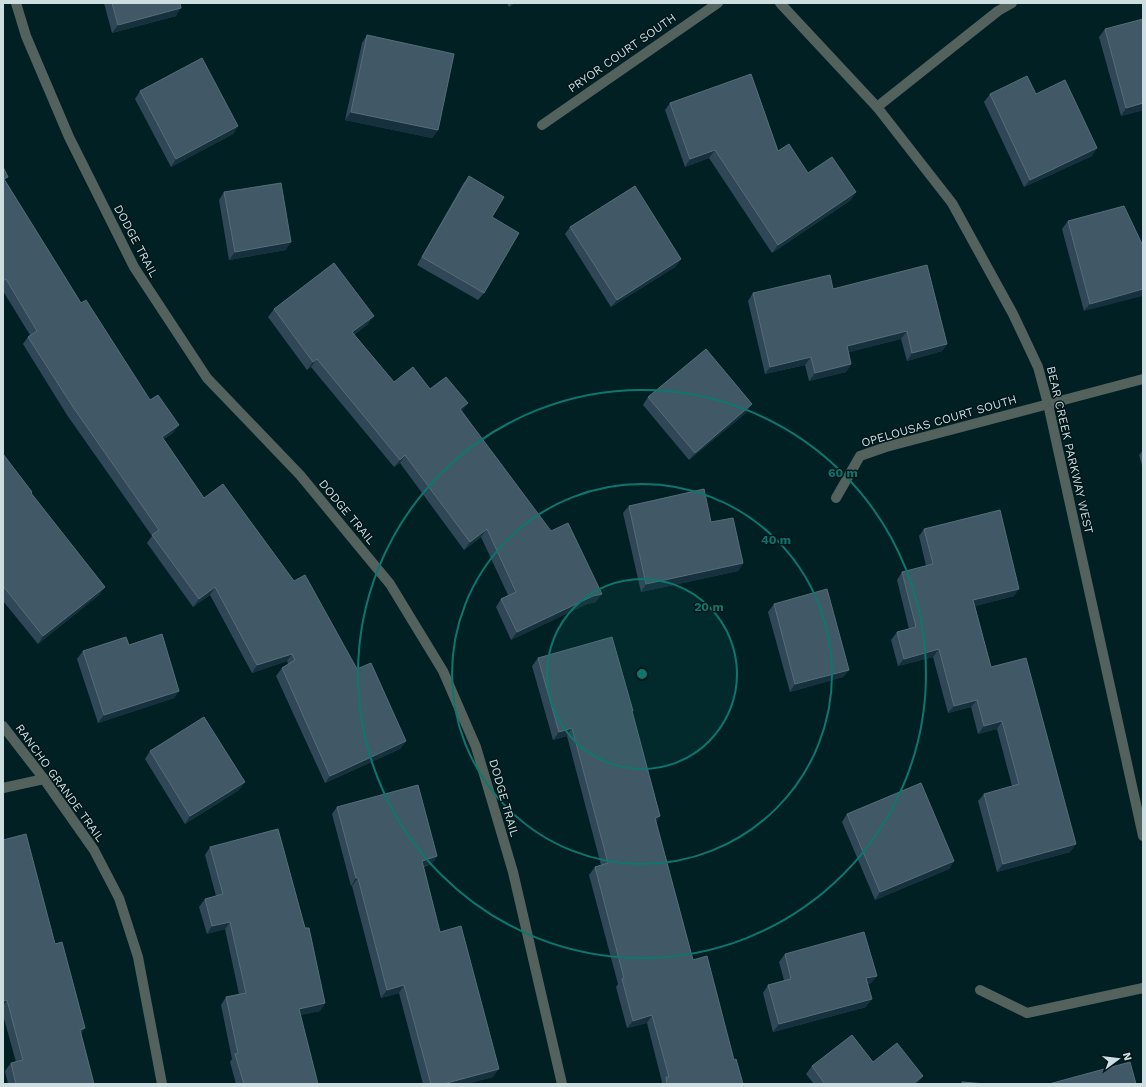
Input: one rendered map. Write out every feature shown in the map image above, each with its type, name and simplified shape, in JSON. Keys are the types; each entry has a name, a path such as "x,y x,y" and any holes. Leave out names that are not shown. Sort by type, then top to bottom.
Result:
{"street":[{"name":"DODGE TRAIL","path":"16,3 26,36 69,137 134,268 207,378 300,475 390,584 443,671 476,746 511,865 562,1084"},
{"name":"PRYOR COURT SOUTH","path":"542,125 718,3"},
{"name":"BEAR CREEK PARKWAY WEST","path":"780,3 877,107 952,203 1013,314 1038,367 1048,404 1140,805 1143,836"},
{"path":"877,107 998,11 1012,3"},
{"name":"OPELOUSAS COURT SOUTH","path":"836,498 860,456 886,447 1143,379"},
{"name":"RANCHO GRANDE TRAIL","path":"3,726 44,779 94,850 119,898 138,957 162,1084"},
{"path":"3,788 44,779"},
{"path":"980,990 1027,1013 1143,988"}],"building":[{"path":"112,3 180,3 181,8 118,25"},
{"path":"1143,19 1143,103 1126,108 1105,29"},
{"path":"367,35 454,54 438,130 351,112"},
{"path":"202,58 238,126 176,159 140,91"},
{"path":"751,74 778,151 789,144 808,173 832,157 856,192 778,245 715,150 690,159 670,103"},
{"path":"1027,76 1036,94 1065,80 1097,148 1030,180 990,94"},
{"path":"3,167 8,177 4,179 81,303 86,300 150,400 158,395 179,425 162,437 204,498 223,484 294,581 305,575 357,669 371,663 406,741 330,776 282,668 295,660 292,654 257,665 215,587 199,599 152,535 159,530 73,407 28,337 37,331 6,279 3,281"},
{"path":"469,176 504,197 492,217 519,233 484,293 422,257"},
{"path":"281,183 291,242 235,252 224,192"},
{"path":"635,186 681,259 617,300 570,227"},
{"path":"1124,206 1143,246 1143,289 1090,304 1068,221"},
{"path":"334,263 374,316 352,332 394,382 413,367 430,389 446,377 468,403 460,409 551,531 568,523 602,594 593,596 517,632 501,599 516,592 487,529 470,542 405,455 400,460 317,359 313,362 274,309"},
{"path":"927,265 947,344 912,353 907,331 847,346 851,364 815,373 811,357 770,367 753,293 830,275 833,289"},
{"path":"706,349 752,404 695,453 648,397"},
{"path":"3,454 32,492 31,493 105,587 43,636 3,586"},
{"path":"704,489 711,522 733,518 743,563 646,584 629,506"},
{"path":"1000,510 1019,589 973,600 991,667 1026,658 1076,844 1003,864 984,794 1019,784 1002,721 984,726 977,700 954,706 939,649 904,659 897,632 916,627 902,572 933,564 924,529"},
{"path":"827,589 849,670 795,684 774,604"},
{"path":"162,634 179,691 104,715 83,651 126,637 129,645"},
{"path":"612,637 660,816 655,818 693,960 707,956 734,1060 736,1059 743,1084 667,1084 666,1077 669,1077 652,1015 633,1021 622,979 624,978 595,867 608,863 572,728 559,732 538,658"},
{"path":"204,717 245,782 190,816 150,751"},
{"path":"921,783 954,861 880,892 847,814"},
{"path":"418,785 437,856 422,861 440,932 461,926 499,1069 443,1084 431,1084 404,985 387,990 358,878 356,878 337,807"},
{"path":"278,829 305,928 309,928 325,1003 299,1009 318,1084 244,1084 235,1054 238,1053 226,997 246,993 230,922 212,926 205,899 223,894 210,847"},
{"path":"26,834 55,944 62,942 85,1028 80,1030 94,1084 16,1084 11,1063 23,1060 7,1000 3,1001 3,840"},
{"path":"864,932 877,976 866,978 872,999 779,1024 768,985 791,979 785,954"},
{"path":"852,1035 873,1062 897,1043 923,1076 913,1084 825,1084 812,1066"},
{"path":"1130,1062 1136,1084 1049,1084"},
{"path":"962,1082 986,1084 962,1084"}]}
